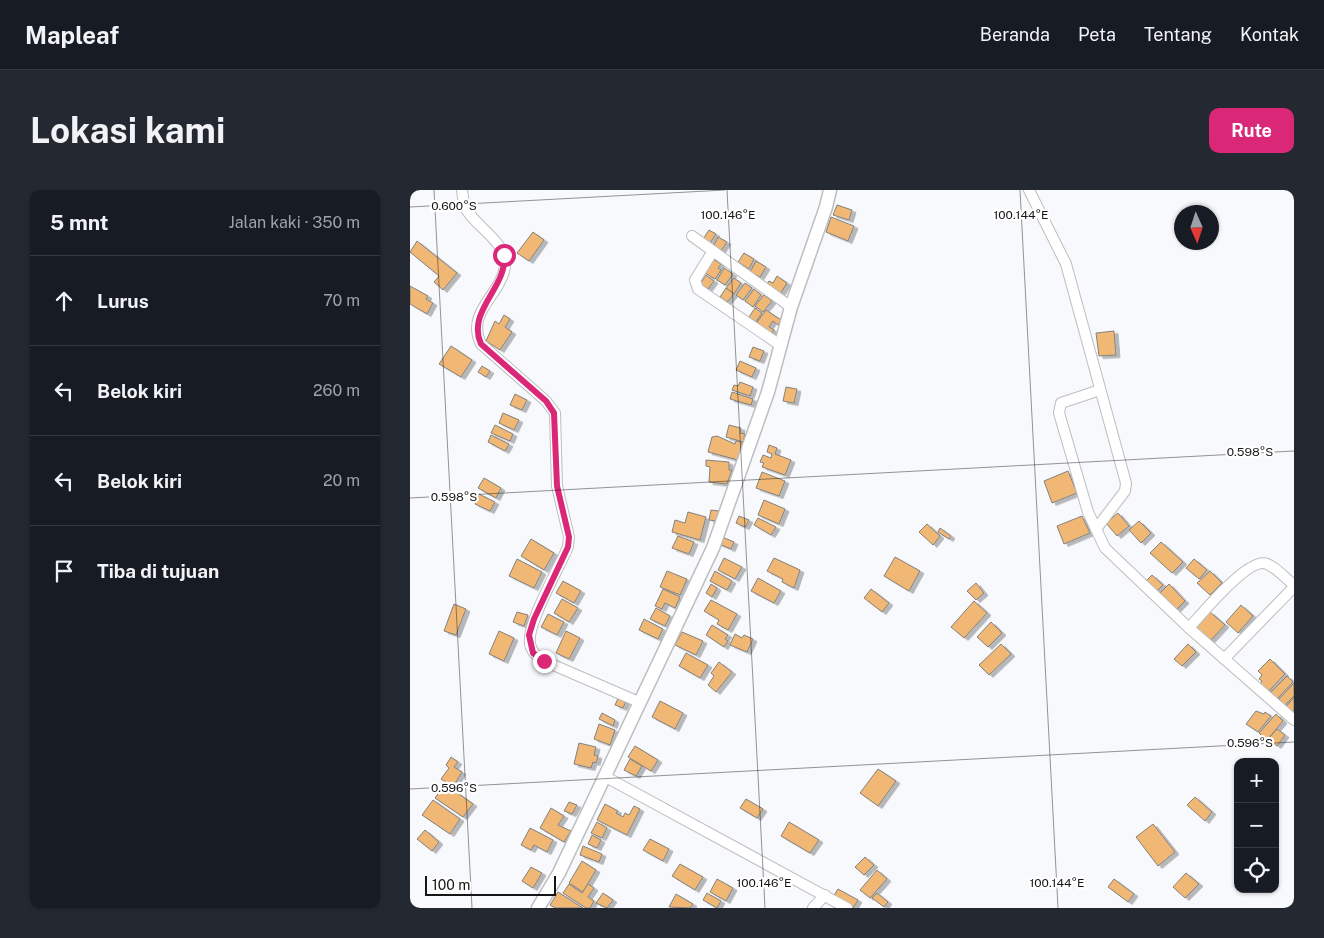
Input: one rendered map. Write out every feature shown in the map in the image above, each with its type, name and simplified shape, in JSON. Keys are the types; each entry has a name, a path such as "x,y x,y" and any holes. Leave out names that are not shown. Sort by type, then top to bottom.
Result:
{"street":[{"path":"462,190 466,209 504,255 505,266 477,323 477,334 481,344 546,401 554,413 557,486 569,537 568,547 534,619 529,635 531,648 533,653 544,661 639,702"},
{"path":"538,908 559,873 713,548 768,392 780,345 830,190"},
{"path":"1029,190 1066,264 1126,483 1125,491 1096,529"},
{"path":"692,236 792,307"},
{"path":"713,252 695,280 698,289 780,345"},
{"path":"1100,390 1061,403 1059,413 1088,512 1105,548 1189,628 1294,720"},
{"path":"1189,628 1230,584 1259,564 1268,564 1294,586 1224,659"},
{"path":"604,776 847,908"},
{"path":"813,908 825,895"}],"building":[{"path":"837,205 852,210 849,220 833,215"},
{"path":"831,217 854,226 848,241 826,232"},
{"path":"709,230 716,234 710,243 703,239"},
{"path":"533,232 544,240 529,261 517,253"},
{"path":"718,237 727,242 721,251 713,247"},
{"path":"417,241 457,273 443,290 434,282 439,276 410,252"},
{"path":"744,253 754,259 749,269 738,262"},
{"path":"713,259 721,264 718,268 721,270 715,279 705,273"},
{"path":"756,261 766,267 760,277 750,272"},
{"path":"724,268 733,274 725,285 717,280"},
{"path":"706,275 714,281 708,289 700,284"},
{"path":"777,276 787,283 779,296 765,287 769,281 773,283"},
{"path":"734,278 741,283 734,294 726,288"},
{"path":"745,283 752,288 743,300 736,295"},
{"path":"410,286 428,296 426,299 433,303 427,314 410,304"},
{"path":"726,288 734,294 727,302 720,297"},
{"path":"754,289 761,295 753,307 745,301"},
{"path":"764,295 772,301 763,312 755,306"},
{"path":"755,308 762,313 756,322 749,317"},
{"path":"766,310 781,320 778,325 773,321 769,327 774,330 770,336 755,325"},
{"path":"504,315 510,319 505,327 512,332 500,350 486,341 495,321 499,324"},
{"path":"1114,331 1116,355 1099,356 1096,333"},
{"path":"451,346 472,360 461,377 439,364"},
{"path":"753,347 764,351 760,361 749,357"},
{"path":"740,361 756,368 752,377 736,370"},
{"path":"482,366 490,371 486,377 478,372"},
{"path":"740,382 753,387 750,396 732,390 734,385 738,386"},
{"path":"786,387 797,389 794,403 783,401"},
{"path":"732,392 753,399 751,405 730,399"},
{"path":"515,394 527,400 522,410 510,405"},
{"path":"503,413 519,420 514,430 499,423"},
{"path":"495,425 513,434 510,441 491,433"},
{"path":"729,425 741,428 740,433 745,434 743,442 726,437"},
{"path":"491,435 509,444 505,451 488,442"},
{"path":"717,436 735,444 736,441 742,442 738,460 708,452 712,437"},
{"path":"769,445 777,448 775,454 791,460 785,475 762,467 764,463 760,462 763,455 771,458 772,454 767,452"},
{"path":"706,460 729,462 729,470 732,470 727,484 709,482 710,467 706,466"},
{"path":"1068,471 1077,493 1052,503 1044,481"},
{"path":"762,472 785,481 779,496 756,488"},
{"path":"484,478 501,488 496,498 478,488"},
{"path":"479,494 495,502 490,511 475,504"},
{"path":"764,500 785,509 779,524 758,515"},
{"path":"711,510 719,511 717,521 709,520"},
{"path":"688,512 706,517 700,540 672,532 675,520 685,523"},
{"path":"1118,513 1129,526 1117,536 1106,523"},
{"path":"739,516 749,520 745,527 736,523"},
{"path":"1082,516 1090,533 1064,544 1057,526"},
{"path":"758,518 776,527 771,535 754,525"},
{"path":"1139,521 1151,533 1141,543 1129,530"},
{"path":"927,524 940,536 933,545 919,532"},
{"path":"940,528 951,536 949,539 938,532"},
{"path":"678,536 694,542 689,554 672,548"},
{"path":"720,536 734,542 731,549 717,543"},
{"path":"531,539 554,553 544,570 521,556"},
{"path":"1161,542 1183,562 1172,573 1150,553"},
{"path":"895,557 920,571 909,591 884,576"},
{"path":"724,558 742,567 735,579 718,570"},
{"path":"774,558 800,570 794,588 782,582 783,579 767,571"},
{"path":"517,559 542,572 534,588 509,576"},
{"path":"1194,559 1207,570 1199,579 1186,568"},
{"path":"667,571 687,579 680,595 660,587"},
{"path":"715,571 732,581 727,590 710,581"},
{"path":"1210,571 1222,583 1210,595 1197,583"},
{"path":"1152,575 1163,585 1156,592 1146,581"},
{"path":"758,578 781,591 774,603 751,591"},
{"path":"563,581 581,591 574,603 556,593"},
{"path":"976,583 984,593 976,600 967,591"},
{"path":"711,584 717,588 712,597 706,593"},
{"path":"1169,584 1185,601 1175,611 1158,595"},
{"path":"663,589 680,597 675,608 665,603 662,609 655,606"},
{"path":"871,589 889,603 882,612 864,598"},
{"path":"562,599 578,608 569,622 554,613"},
{"path":"711,600 737,614 728,630 717,624 719,620 704,611"},
{"path":"974,601 987,613 964,638 951,627"},
{"path":"454,604 466,609 456,635 444,631"},
{"path":"1241,605 1253,616 1238,633 1226,622"},
{"path":"656,608 670,616 665,626 650,619"},
{"path":"517,612 528,615 524,626 513,622"},
{"path":"1210,612 1225,625 1210,641 1195,628"},
{"path":"548,614 564,622 557,635 541,627"},
{"path":"644,619 663,629 658,639 639,630"},
{"path":"991,622 1002,633 988,647 977,637"},
{"path":"712,625 728,635 725,639 728,641 724,647 706,635"},
{"path":"499,631 514,638 504,661 489,654"},
{"path":"566,631 580,638 569,659 556,653"},
{"path":"682,632 703,641 696,655 675,645"},
{"path":"735,634 742,638 744,635 753,639 747,652 730,645"},
{"path":"1001,644 1011,654 989,675 979,665"},
{"path":"1188,644 1196,652 1182,666 1174,659"},
{"path":"686,653 708,665 700,678 679,666"},
{"path":"1270,659 1285,674 1268,692 1260,684 1262,681 1259,679 1262,675 1258,671"},
{"path":"719,662 732,672 716,692 708,685 714,676 711,673"},
{"path":"1287,676 1293,682 1277,699 1270,693"},
{"path":"1294,683 1294,696 1285,705 1279,699"},
{"path":"619,696 627,699 623,708 615,705"},
{"path":"1294,697 1294,710 1291,714 1285,708"},
{"path":"660,701 683,713 675,729 652,717"},
{"path":"1256,711 1264,714 1265,712 1271,716 1258,732 1246,724"},
{"path":"602,713 615,720 613,726 599,719"},
{"path":"1276,714 1283,721 1267,740 1259,733"},
{"path":"599,724 615,730 610,745 594,739"},
{"path":"1277,729 1285,735 1277,746 1268,739"},
{"path":"579,743 596,747 594,755 598,756 596,763 593,762 591,768 574,764"},
{"path":"635,746 658,760 651,771 628,757"},
{"path":"451,757 458,762 454,767 462,772 453,787 441,779 449,768 446,765"},
{"path":"630,759 642,766 636,776 624,770"},
{"path":"878,769 896,781 878,806 860,793"},
{"path":"445,784 473,804 463,817 435,798"},
{"path":"1195,797 1212,812 1205,821 1187,805"},
{"path":"746,799 763,809 757,818 740,808"},
{"path":"433,800 460,819 450,834 422,815"},
{"path":"569,802 577,805 572,814 564,811"},
{"path":"605,804 618,811 616,813 623,817 625,813 629,815 634,806 640,809 627,835 597,820"},
{"path":"551,808 564,816 558,825 571,831 564,842 540,828"},
{"path":"597,822 607,828 602,838 591,833"},
{"path":"789,822 819,840 810,853 781,836"},
{"path":"1153,824 1175,852 1158,866 1136,837"},
{"path":"530,828 553,840 547,852 534,845 531,850 521,845"},
{"path":"425,830 439,842 432,851 417,839"},
{"path":"592,835 601,840 597,848 588,844"},
{"path":"650,839 669,849 663,861 643,850"},
{"path":"583,846 602,854 599,862 580,855"},
{"path":"865,857 874,865 864,875 855,867"},
{"path":"582,861 596,870 583,892 569,883"},
{"path":"680,864 703,877 695,890 672,876"},
{"path":"531,867 542,873 533,888 522,881"},
{"path":"877,870 887,879 870,898 860,890"},
{"path":"1186,873 1199,884 1185,898 1173,887"},
{"path":"717,879 733,888 726,901 710,892"},
{"path":"1114,879 1134,894 1128,902 1108,887"},
{"path":"569,884 582,893 588,884 594,888 588,897 594,901 590,908 586,908 563,893"},
{"path":"838,889 858,900 853,908 833,897"},
{"path":"558,892 583,908 555,908 550,905"},
{"path":"603,893 613,900 607,908 596,903"},
{"path":"707,893 721,901 717,908 703,900"},
{"path":"877,893 888,902 884,907 872,898"},
{"path":"676,894 693,904 690,908 669,907"}],"route":[{"path":"504,255 505,266 477,323 477,334 481,344 546,401 554,413 559,503 569,537 568,547 534,619 529,635 529,643 533,653 544,661"}]}
